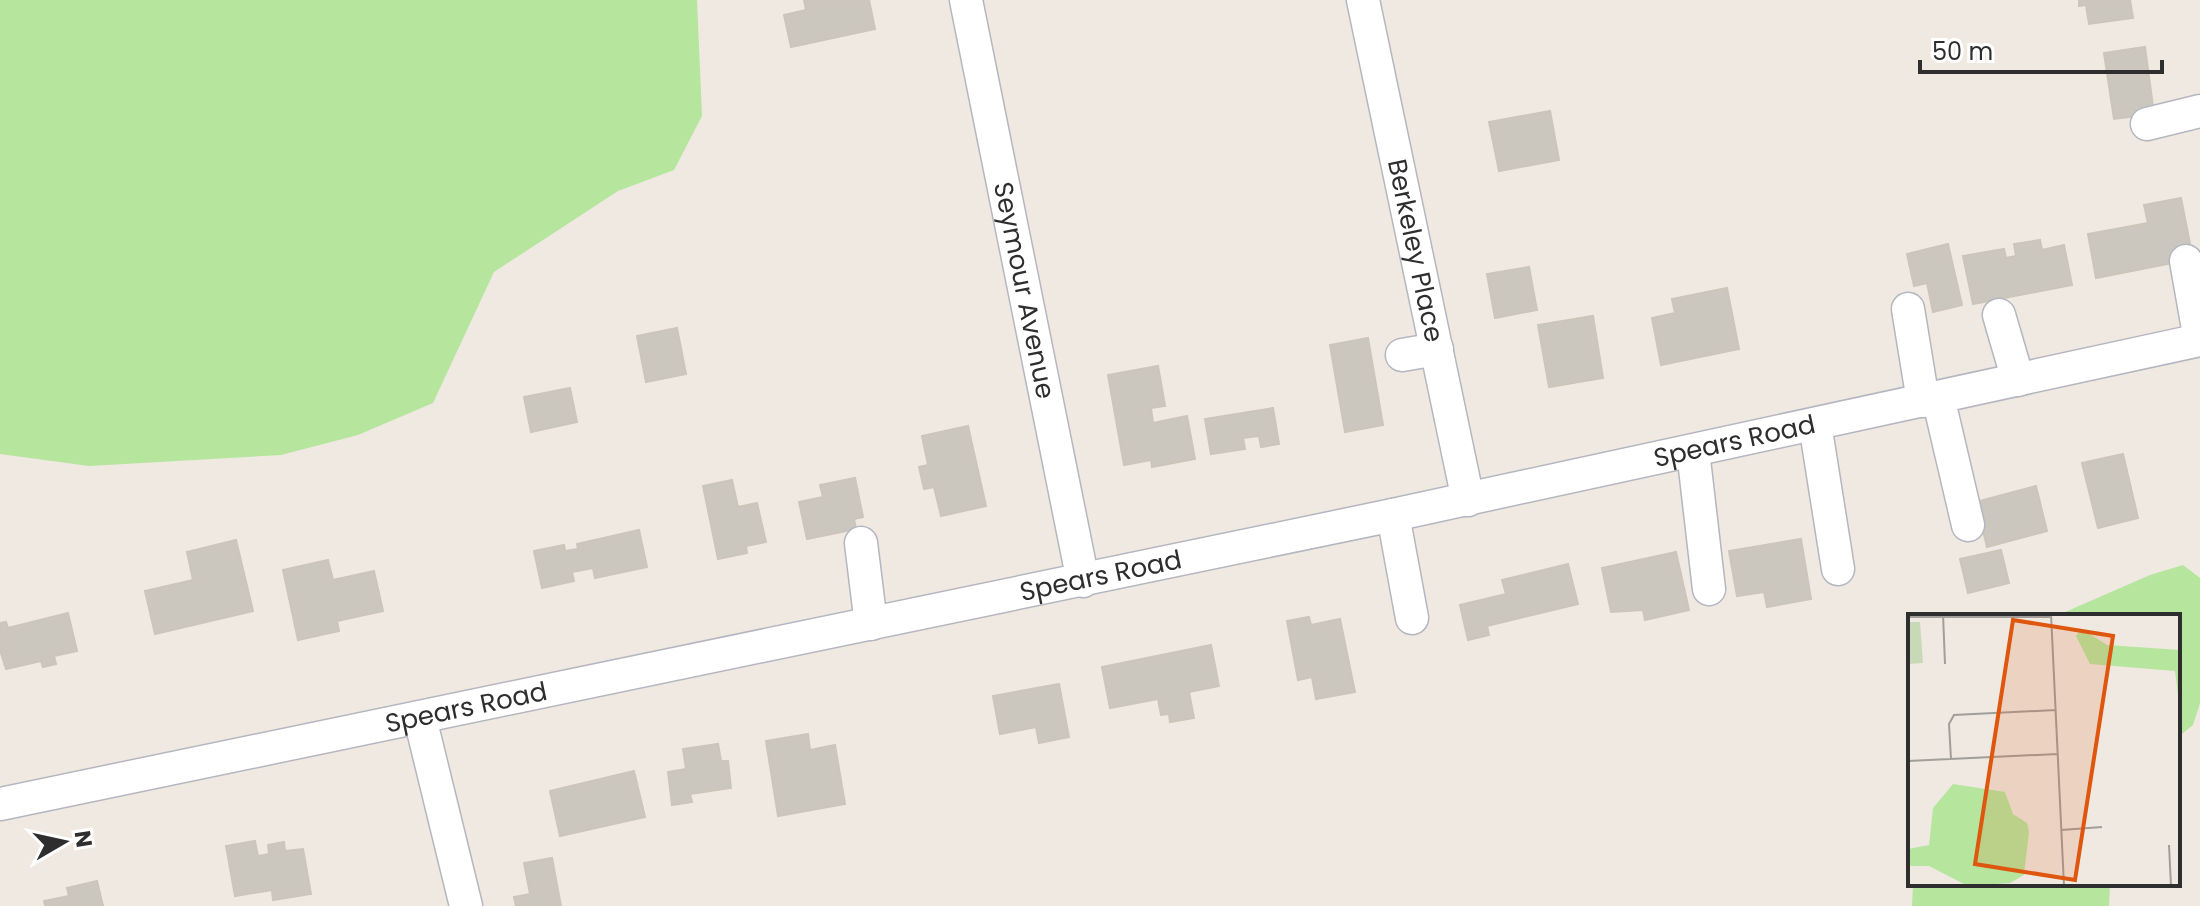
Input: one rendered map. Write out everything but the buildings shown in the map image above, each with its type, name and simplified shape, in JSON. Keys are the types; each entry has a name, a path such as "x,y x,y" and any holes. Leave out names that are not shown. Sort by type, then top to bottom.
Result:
{"street":[{"name":"Seymour Avenue","path":"966,0 1083,581"},
{"name":"Berkeley Place","path":"1363,0 1468,500"},
{"path":"2147,124 2200,111"},
{"path":"2186,261 2200,340"},
{"path":"1908,309 1968,525"},
{"path":"1999,315 2018,380"},
{"name":"Spears Road","path":"0,804 1468,500 2200,340"},
{"path":"1402,355 1437,349"},
{"path":"1815,424 1838,569"},
{"path":"1693,451 1709,589"},
{"path":"1393,515 1412,618"},
{"path":"861,543 871,624"},
{"path":"420,718 466,906"}],"green space":[{"path":"0,0 697,0 702,116 674,170 618,191 494,272 433,403 358,435 281,455 89,466 0,454"},
{"path":"2183,565 2200,578 2200,703 2193,725 2180,735 2180,614 2061,614 2150,575"},
{"path":"1913,886 2110,886 2109,906 1912,906"}]}
